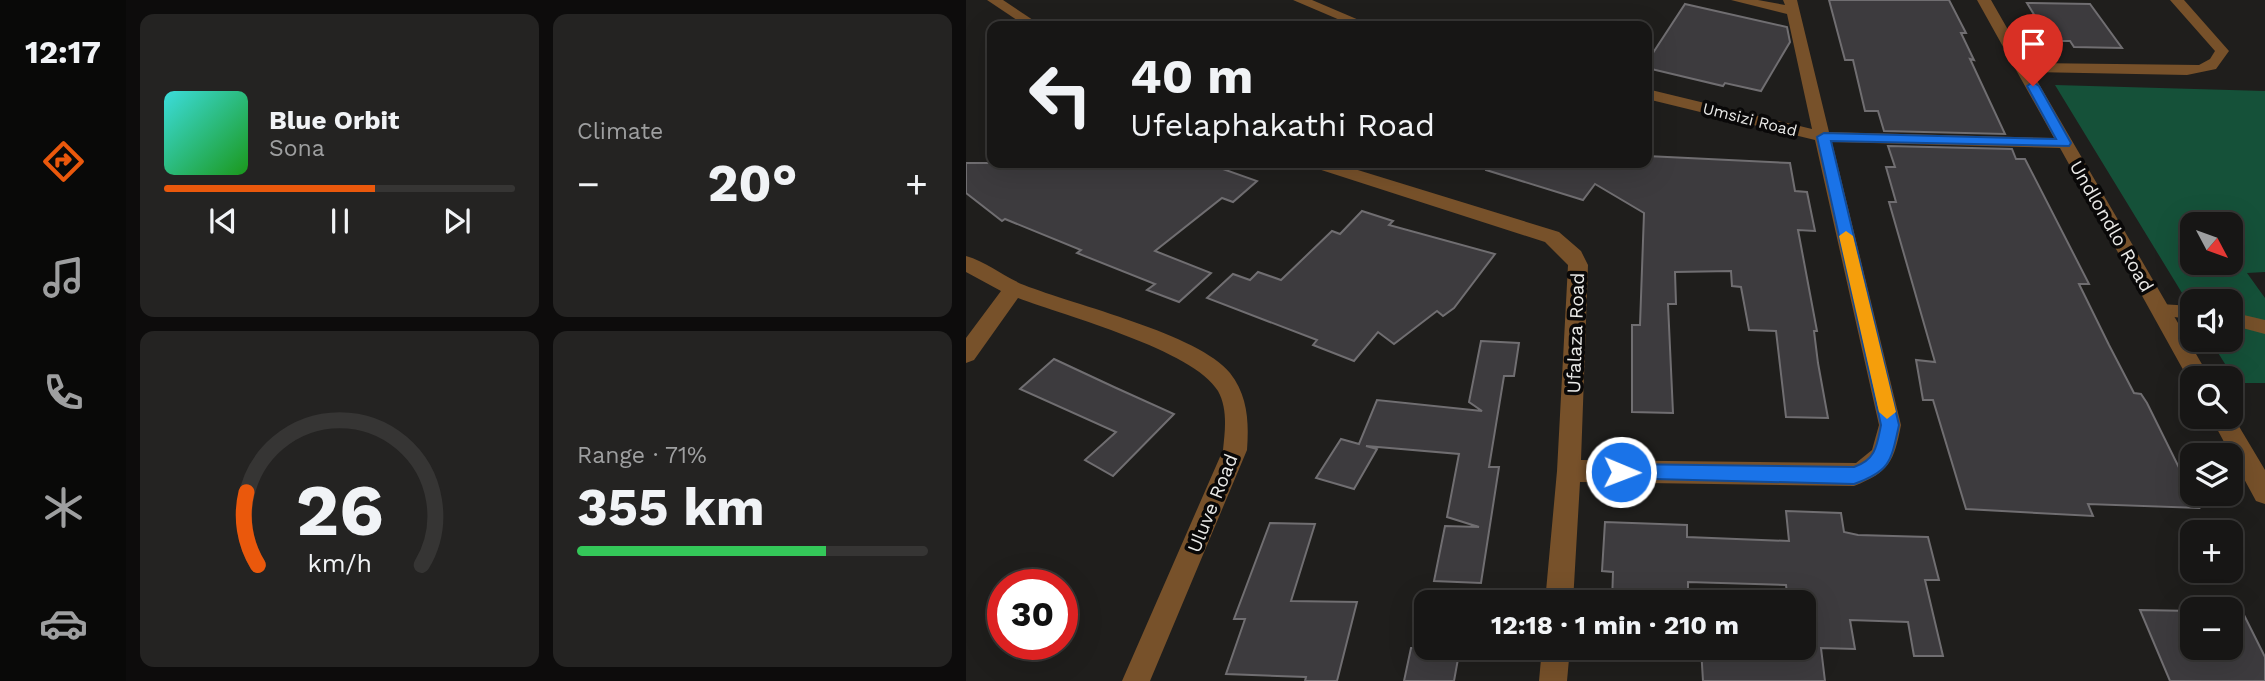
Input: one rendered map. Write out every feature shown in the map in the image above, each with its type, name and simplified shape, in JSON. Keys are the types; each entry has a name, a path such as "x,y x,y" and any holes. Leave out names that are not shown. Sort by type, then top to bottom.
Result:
{"street":[{"path":"994,0 1027,21"},
{"path":"1300,0 1353,21"},
{"path":"1569,471 1854,475 1871,470 1882,459 1890,425 1791,6 1738,0"},
{"name":"Undlondlo Road","path":"1984,0 2192,366"},
{"path":"2022,66 2181,71 2212,66 2219,59 2221,51 2177,0"},
{"name":"Umsizi Road","path":"1652,95 1824,137 2065,143"},
{"name":"Ufalaza Road","path":"1334,168 1552,237 1574,256 1578,265 1569,471 1560,590"},
{"name":"Uluve Road","path":"966,263 1014,289 1180,349 1203,361 1219,374 1233,394 1238,420 1234,450 1136,681"},
{"path":"966,354 1014,289"},
{"path":"2228,429 2265,493"},
{"path":"1553,681 1555,660"}],"lane":[{"path":"2160,310 2180,312"},
{"path":"2243,321 2265,327"}],"green space":[{"path":"2055,85 2265,91 2265,272 2247,273 2265,298 2265,383 2243,383 2243,366 2226,366 2218,352 2243,352 2243,289 2180,290"}],"building":[{"path":"1829,0 1949,0 1966,33 1961,33 1974,60 1970,59 2005,134 1884,131 1878,111 1865,111 1853,60 1845,60"},
{"path":"2027,3 2090,4 2122,48 2074,47 2070,41 2050,41"},
{"path":"1685,4 1787,27 1790,42 1761,91 1725,83 1723,86 1652,69 1652,54"},
{"path":"1888,146 2012,149 2016,159 2025,159 2089,284 2079,284 2109,345 2134,393 2141,394 2147,403 2180,470 2180,506 2199,508 2088,504 2093,516 1966,509 1933,400 1923,400 1916,360 1935,362 1889,202 1896,202 1886,167 1895,167"},
{"path":"1652,156 1790,163 1795,191 1807,192 1815,231 1798,230 1817,331 1814,331 1818,363 1828,418 1786,417 1776,331 1749,330 1741,287 1732,286 1731,271 1675,272 1676,304 1668,304 1673,413 1632,412 1632,325 1640,325 1644,213 1595,184 1583,200 1486,170 1652,168"},
{"path":"966,163 987,163 987,168 1220,168 1257,181 1233,202 1222,198 1155,251 1211,273 1179,302 1147,290 1155,284 1077,253 1081,250 1005,219 1002,221 966,193"},
{"path":"1362,211 1393,221 1389,225 1495,254 1454,308 1443,316 1437,311 1394,344 1378,332 1354,361 1313,345 1317,340 1207,298 1233,274 1250,280 1258,272 1281,280 1332,231 1340,234"},
{"path":"1481,341 1519,343 1514,376 1504,376 1489,467 1499,467 1481,583 1434,581 1445,526 1479,527 1447,517 1459,454 1366,446 1377,449 1354,489 1316,478 1341,439 1359,444 1377,400 1482,411 1469,402"},
{"path":"1054,359 1174,414 1113,476 1085,460 1116,432 1020,389"},
{"path":"1786,511 1841,513 1844,532 1858,535 1928,537 1939,580 1925,580 1943,656 1914,656 1908,622 1850,620 1855,649 1821,648 1825,681 1703,681 1702,660 1816,660 1816,590 1787,590 1786,585 1688,582 1688,590 1612,590 1613,572 1602,571 1605,522 1687,525 1687,537 1789,541"},
{"path":"1270,523 1315,524 1291,601 1357,602 1337,681 1226,674 1245,619 1234,619"},
{"path":"2140,610 2180,611 2180,660 2243,660 2243,613 2265,657 2265,681 2170,681"},
{"path":"1411,648 1414,648 1414,660 1458,660 1454,681 1404,681"}],"slow traffic":[{"path":"1846,236 1887,412"}],"route":[{"path":"1621,472 1854,475 1871,470 1882,459 1890,425 1824,137 2065,143 2033,86"}]}
